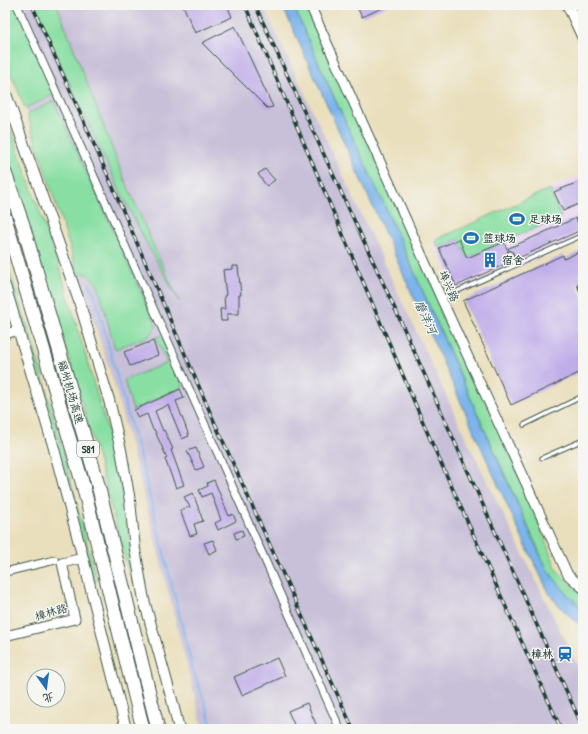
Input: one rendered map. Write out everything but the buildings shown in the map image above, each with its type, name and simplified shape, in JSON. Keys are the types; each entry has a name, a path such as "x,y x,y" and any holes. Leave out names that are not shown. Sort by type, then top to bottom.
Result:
{"highway":[{"name":"福州机场高速","path":"5,173 23,225 97,481 158,729"},
{"name":"福州机场高速","path":"5,218 83,485 143,729"}],"main road":[{"path":"568,5 583,38"},
{"path":"581,5 583,10"},
{"path":"5,90 79,301 109,400 121,450 130,501 135,549 144,600 179,729"},
{"path":"5,286 53,445 126,729"}],"street":[{"path":"17,5 340,729"},
{"name":"埠兴路","path":"310,5 441,298 568,575 583,588"},
{"path":"5,334 18,330"},
{"path":"5,572 58,561 83,558"},
{"name":"樟林路","path":"5,636 75,619 58,561"}],"lane":[{"path":"441,298 583,234"},
{"path":"510,252 515,265"},
{"path":"583,286 581,286 583,292"},
{"path":"524,425 583,396"},
{"path":"542,458 583,440"}],"shaded area":[{"path":"20,5 263,5 467,440 583,677 583,729 203,729 114,384 25,108 60,92"},
{"path":"583,174 583,238 457,295 433,241"}],"green space":[{"path":"5,5 20,5 60,92 25,108 5,59"},
{"path":"34,5 57,5 119,166 179,301 147,244 116,183"},
{"path":"293,5 308,5 525,489 557,570 583,596 583,609 568,595 548,571"},
{"path":"54,101 155,322 156,327 149,336 115,349 98,285 87,274 78,273 27,114"},
{"path":"5,113 62,275 120,476 134,571 129,573 52,299 5,160"},
{"path":"549,189 549,191 551,190 551,194 561,217 467,258 459,239 439,248 435,240"},
{"path":"5,258 32,340 97,581 93,582 21,325 5,276"},
{"path":"162,336 183,387 133,410 124,380 167,363 156,337"}],"water":[{"name":"磨洋河","path":"282,5 293,5 548,571 568,595 583,609 583,628 558,605 549,593 522,538"}],"waterway":[{"path":"89,283 95,295 140,457 193,670 207,709 212,729"}],"railway":[{"path":"32,5 213,419 353,729"},
{"path":"245,5 431,441 561,729"},
{"path":"255,5 401,322 583,728"}],"place":[{"name":"足球场","path":"517,219"},
{"name":"篮球场","path":"471,238"},
{"name":"宿舍","path":"490,260"},
{"name":"樟林","path":"565,654"}]}
